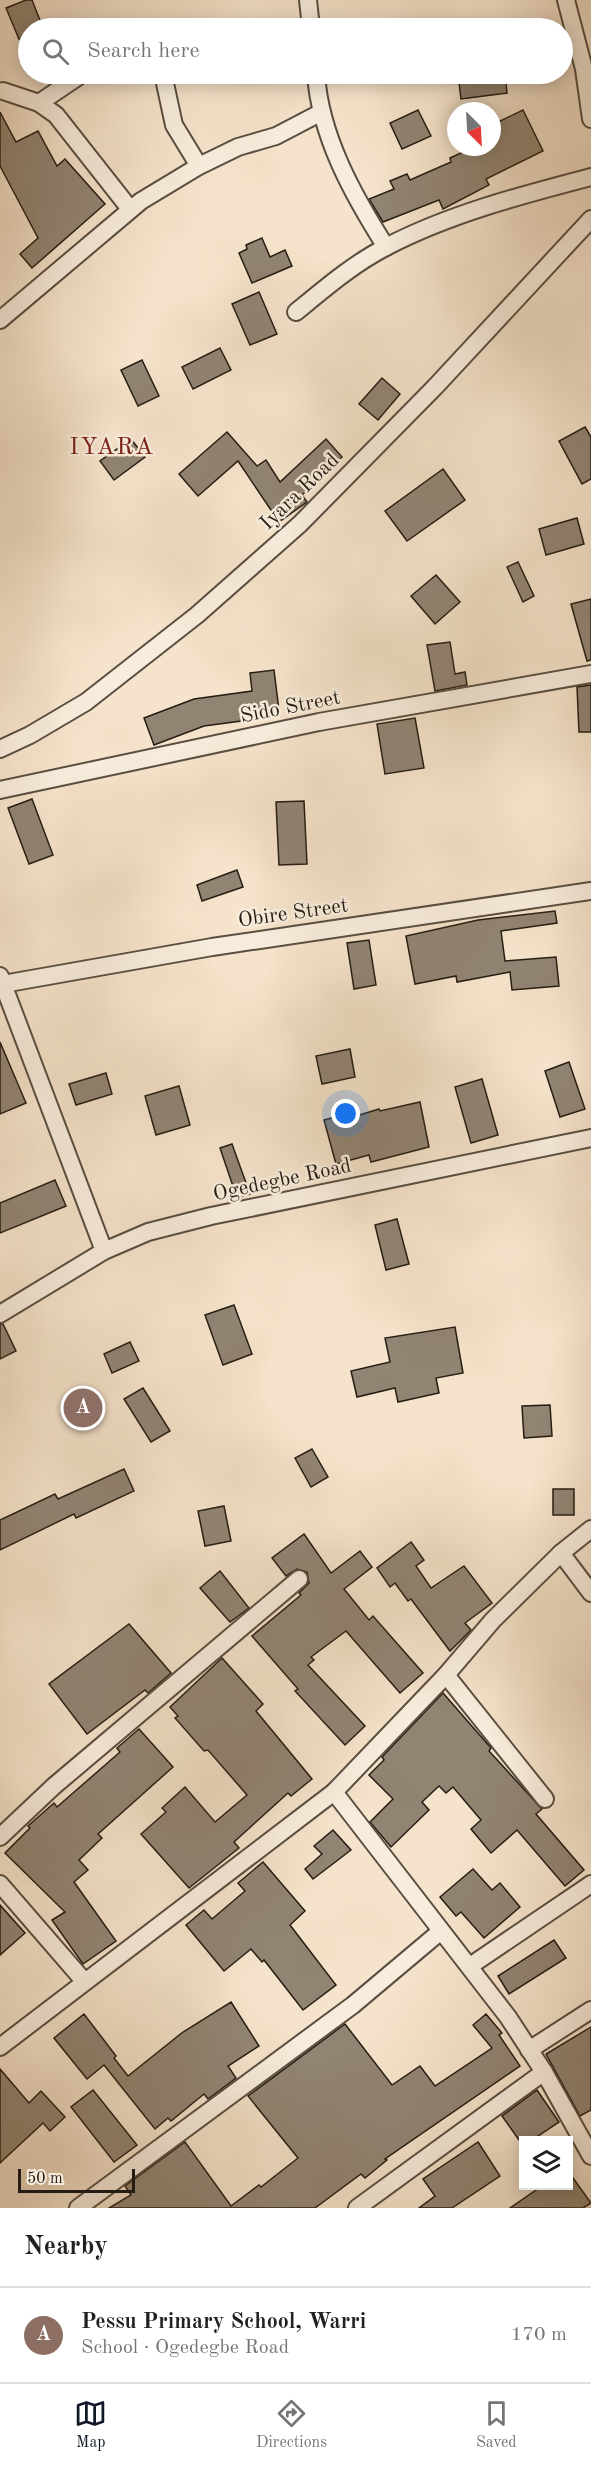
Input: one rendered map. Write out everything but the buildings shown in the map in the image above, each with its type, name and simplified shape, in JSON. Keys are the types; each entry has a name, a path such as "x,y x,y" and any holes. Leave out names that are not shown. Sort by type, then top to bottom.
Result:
{"street":[{"path":"308,0 310,18"},
{"path":"566,0 571,18"},
{"path":"573,27 584,69 591,119"},
{"path":"39,103 67,84"},
{"path":"166,84 171,115 199,166"},
{"path":"317,84 320,113 343,168 367,217 386,247"},
{"path":"3,91 39,103 56,115 130,209"},
{"path":"0,320 130,209 199,166 238,147 276,136 320,113"},
{"path":"296,312 334,281 386,247 464,214 591,177"},
{"name":"Iyara Road","path":"0,749 30,735 86,702 197,615 300,524 435,387 591,219"},
{"name":"Sido Street","path":"0,790 319,722 591,674"},
{"name":"Obire Street","path":"2,980 591,891"},
{"path":"2,980 104,1251"},
{"name":"Ogedegbe Road","path":"0,1314 104,1251 148,1232 211,1216 591,1138"},
{"path":"0,2047 334,1792 446,1675 493,1620 561,1553 591,1529"},
{"path":"561,1553 591,1593"},
{"path":"0,1837 63,1778 299,1579"},
{"path":"446,1675 545,1799"},
{"path":"334,1792 470,1966 544,2072 591,2156"},
{"path":"0,1884 84,1981"},
{"path":"470,1966 591,1884"},
{"path":"78,2208 353,2005 441,1931"},
{"path":"529,2050 591,2010"},
{"path":"357,2208 544,2072"}],"place":[{"name":"Pessu Primary School, Warri","path":"83,1408"}],"district":[{"name":"IYARA","path":"112,446"}]}
